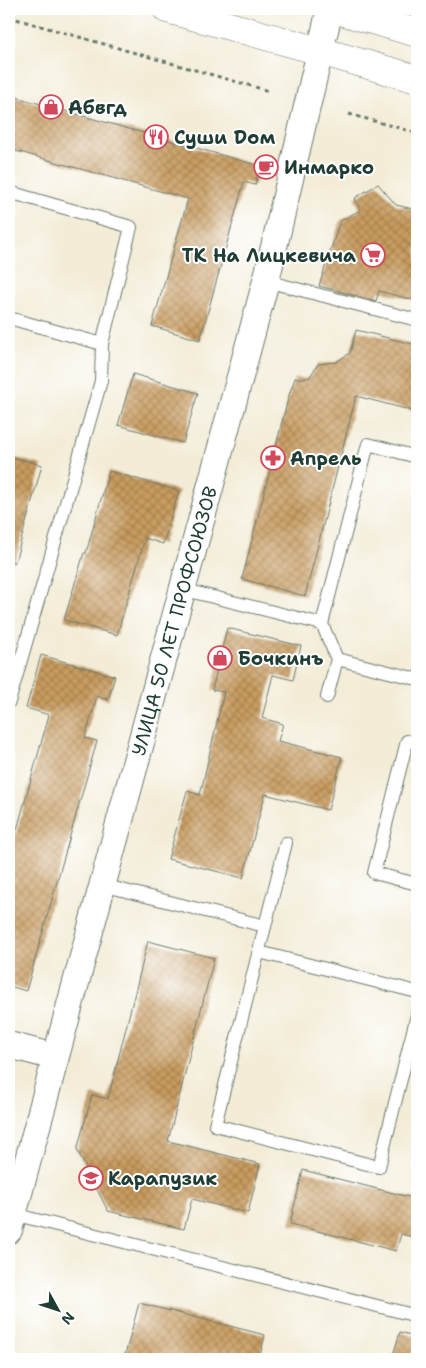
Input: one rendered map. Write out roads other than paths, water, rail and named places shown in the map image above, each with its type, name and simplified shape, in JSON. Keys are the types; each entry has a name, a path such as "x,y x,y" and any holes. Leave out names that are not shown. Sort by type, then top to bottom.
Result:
{"main road":[{"path":"166,9 417,79"},
{"path":"334,9 417,33"}],"street":[{"name":"УЛИЦА 50 ЛЕТ ПРОФСОЮЗОВ","path":"11,1222 266,281 330,9"},
{"path":"9,1045 55,1057"}],"lane":[{"path":"9,192 131,228 102,344 101,382 9,702"},
{"path":"266,281 417,320"},
{"path":"9,318 102,344"},
{"path":"327,697 337,659 322,624 368,444 417,456"},
{"path":"182,589 322,624"},
{"path":"337,659 417,679"},
{"path":"417,743 408,741 374,873 417,884"},
{"path":"286,843 214,1125 379,1167 417,1015"},
{"path":"102,885 265,926"},
{"path":"259,952 417,992"},
{"path":"11,1222 417,1316"}],"place":[{"name":"Абвгд","path":"51,107"},
{"name":"Суши Dом","path":"156,137"},
{"name":"Инмарко","path":"266,167"},
{"name":"ТК На Лицкевича","path":"373,255"},
{"name":"Апрель","path":"273,458"},
{"name":"Бочкинъ","path":"220,658"},
{"name":"Карапузик","path":"91,1178"}]}
